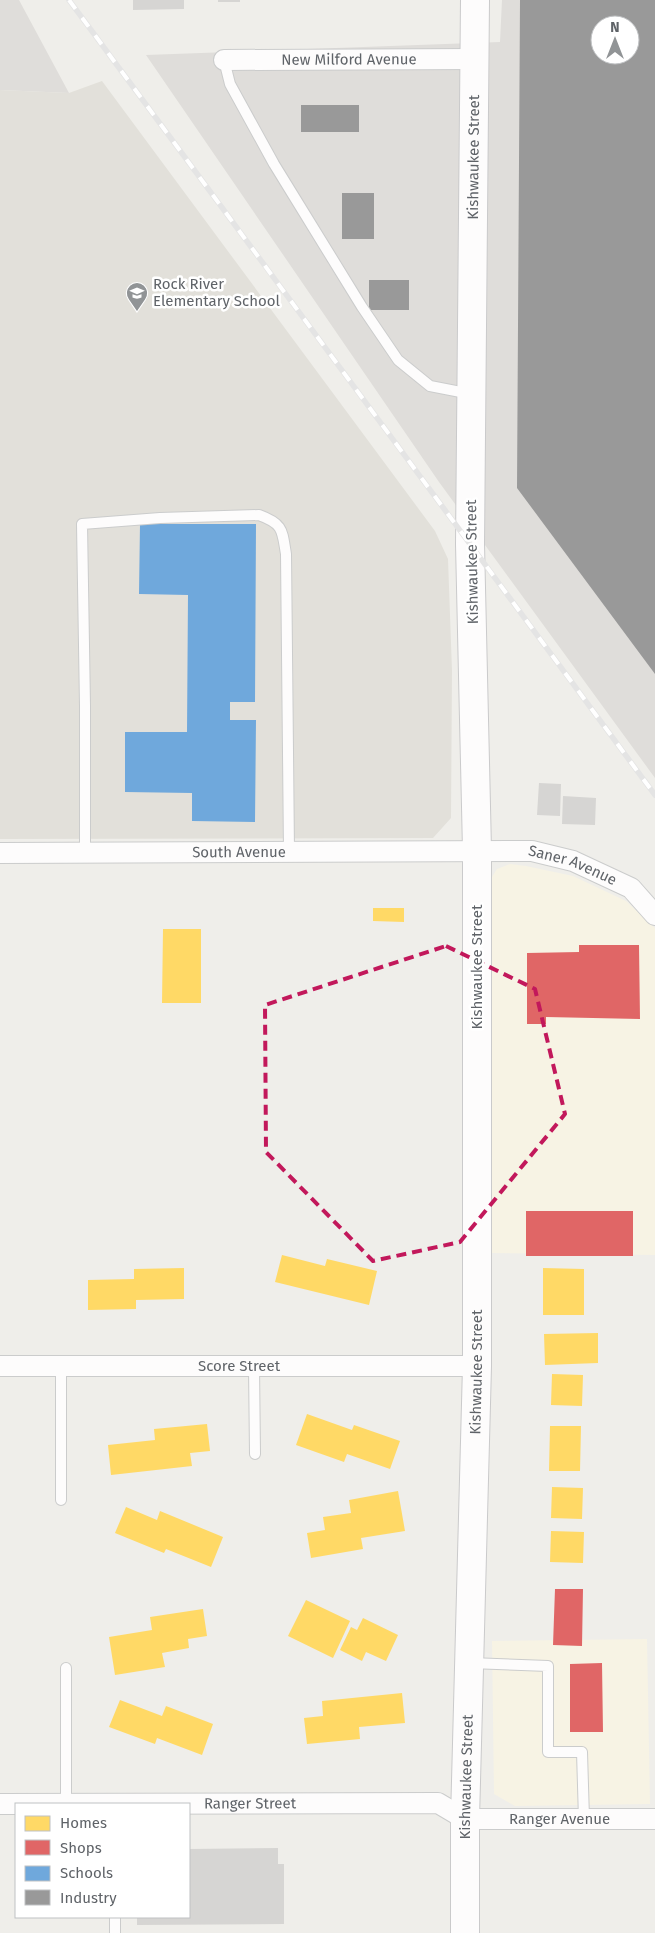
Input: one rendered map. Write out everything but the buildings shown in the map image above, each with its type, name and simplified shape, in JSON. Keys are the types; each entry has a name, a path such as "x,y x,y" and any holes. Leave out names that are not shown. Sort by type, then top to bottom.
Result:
{"street":[{"name":"Kishwaukee Street","path":"465,1933 465,1820 477,1366 477,850 470,544 475,0"},
{"name":"New Milford Avenue","path":"224,60 475,59"},
{"name":"South Avenue","path":"0,853 477,850"},
{"name":"Saner Avenue","path":"477,850 532,851 573,861 631,888 655,915"},
{"name":"Score Street","path":"0,1366 477,1366"},
{"name":"Ranger Street","path":"190,1804 438,1803 465,1820"},
{"name":"Ranger Street","path":"0,1804 15,1804"},
{"name":"Ranger Avenue","path":"465,1820 655,1819"}],"lane":[{"path":"224,60 230,84 274,164 362,306 398,360 430,386 472,394"},
{"path":"85,852 82,524 160,518 259,515 270,519 281,529 286,554 289,851"},
{"path":"61,1366 61,1500"},
{"path":"254,1366 255,1454"},
{"path":"469,1663 548,1666 548,1752 582,1752 584,1819"},
{"path":"66,1668 66,1803"},
{"path":"115,1918 115,1933"}],"highlighted area":[{"path":"446,946 535,989 565,1114 460,1242 373,1261 266,1152 265,1005"}],"shaded area":[{"path":"0,0 19,0 69,93 0,90"},
{"path":"502,0 655,0 655,778 439,482 146,55 500,42"},
{"name":"Rock River Elementary School","path":"102,81 435,531 448,559 452,671 451,818 433,838 0,839 0,90 69,93"},
{"path":"510,864 573,876 626,901 655,928 655,1255 492,1253 490,880 497,869"},
{"path":"647,1639 650,1804 515,1806 494,1794 492,1641"}],"railway":[{"path":"69,0 655,795"}],"place":[{"name":"Rock River Elementary School","path":"137,312"}]}
